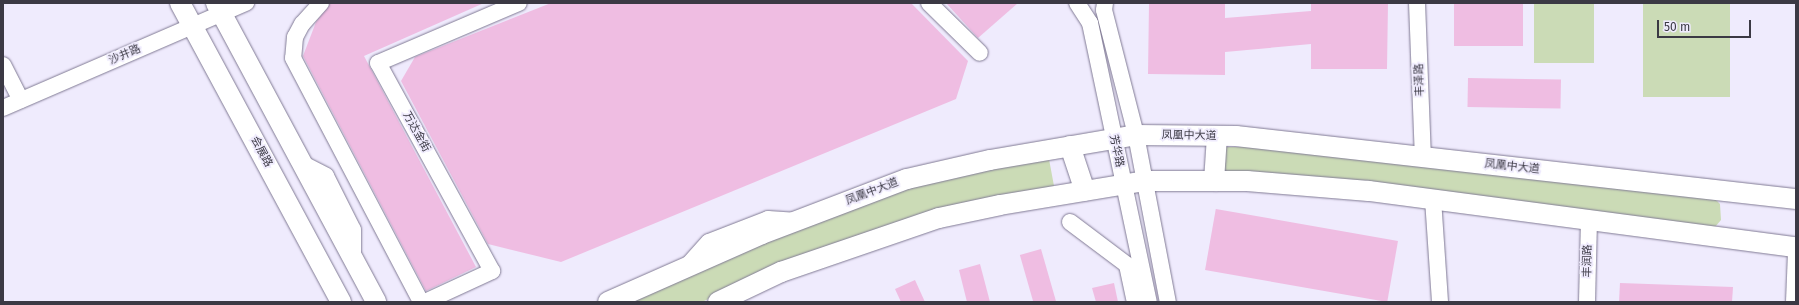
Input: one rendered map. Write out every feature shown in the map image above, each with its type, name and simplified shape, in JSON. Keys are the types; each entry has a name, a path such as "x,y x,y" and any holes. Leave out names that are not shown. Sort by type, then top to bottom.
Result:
{"main road":[{"name":"会展路","path":"180,3 340,302"},
{"path":"219,8 376,302"},
{"name":"凤凰中大道","path":"608,302 796,222 907,179 990,160 1136,135 1217,136 1423,157 1796,199"},
{"path":"1214,182 1217,136"},
{"path":"1070,146 1085,191"},
{"path":"718,302 747,296 795,267 939,218 1000,205 1145,181 1247,181 1354,190 1434,199 1796,247"},
{"path":"364,281 382,302"}],"street":[{"name":"沙井路","path":"3,108 193,26 219,8 246,3"},
{"path":"321,3 302,24 295,37 293,58 421,302"},
{"name":"万达金街","path":"425,302 492,271 378,62 518,3"},
{"path":"929,3 980,53"},
{"name":"芳华路","path":"1077,3 1090,24 1112,139 1149,302"},
{"name":"芳华路","path":"1105,3 1104,10 1136,135 1168,302"},
{"name":"丰泽路","path":"1417,3 1423,157"},
{"path":"3,65 21,100"},
{"path":"1434,199 1440,302"},
{"name":"丰润路","path":"1587,302 1589,220"},
{"path":"1070,222 1127,265 1135,302"},
{"path":"1794,302 1796,253"}],"green space":[{"path":"1534,3 1594,3 1594,63 1534,63"},
{"path":"1643,3 1730,3 1730,97 1643,97"},
{"path":"1226,147 1296,147 1715,199 1720,204 1721,220 1715,227 1223,171"},
{"path":"1049,159 1054,186 933,211 810,252 702,302 630,302 817,220 912,187 987,169"}],"building":[{"path":"330,3 484,3 364,56 476,267 426,291 303,56 316,22"},
{"path":"551,3 911,3 968,61 956,99 561,262 488,244 401,81 415,57"},
{"path":"946,3 1018,3 978,38"},
{"path":"1149,3 1225,3 1225,18 1311,11 1311,3 1388,3 1387,69 1311,69 1311,44 1225,52 1225,75 1148,74"},
{"path":"1454,3 1523,3 1523,46 1454,46"},
{"path":"1468,78 1561,80 1560,109 1467,107"},
{"path":"1216,209 1398,241 1387,302 1205,270"},
{"path":"1041,249 1056,302 1033,302 1020,255"},
{"path":"980,264 990,302 967,302 959,270"},
{"path":"915,280 925,302 901,302 895,289"},
{"path":"1114,283 1118,302 1096,302 1092,288"},
{"path":"1620,283 1733,287 1732,302 1619,302"}]}
